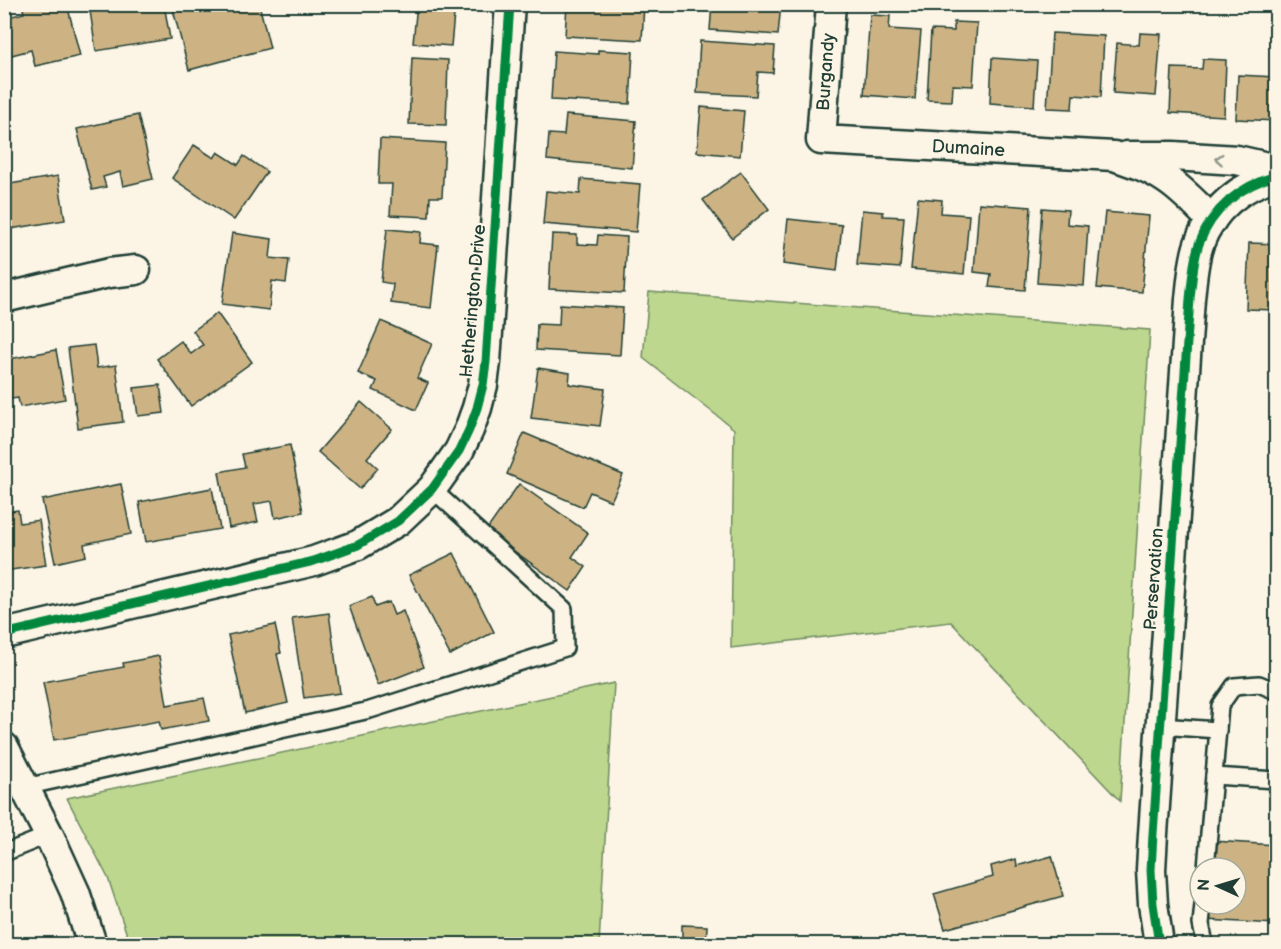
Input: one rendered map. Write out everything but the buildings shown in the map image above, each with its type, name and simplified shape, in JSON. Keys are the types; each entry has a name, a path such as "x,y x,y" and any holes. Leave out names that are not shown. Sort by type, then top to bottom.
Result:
{"street":[{"name":"Hetherington Drive","path":"4,633 314,561 358,546 398,521 432,489 459,451 477,408 483,385 510,4"},
{"name":"Burgandy","path":"821,140 831,4"},
{"name":"Dumaine","path":"821,140 1114,156 1173,156 1237,160 1276,168"},
{"name":"Dumaine","path":"1114,156 1166,178 1212,220"},
{"path":"1212,220 1227,202 1243,189 1276,176"},
{"name":"Perservation","path":"1159,945 1151,870 1190,299 1200,244 1212,220"},
{"path":"4,298 109,273 136,270"},
{"path":"4,747 75,892 92,945"}],"lane":[{"path":"25,787 370,710 564,648 564,609 432,489"},
{"path":"1207,856 1220,706 1234,686 1259,684 1276,691"},
{"path":"1160,726 1218,730"},
{"path":"1214,776 1276,780"},
{"path":"4,853 49,835"},
{"path":"1202,916 1205,945"}],"green space":[{"path":"649,292 1150,330 1120,801 951,622 731,648 734,429 643,358"},
{"path":"614,683 599,944 130,944 108,878 67,798"}],"cycle path":[{"path":"4,634 314,561 358,545 398,521 432,489 459,451 469,430 483,385 510,4"},
{"path":"1159,944 1151,870 1194,264 1205,231 1220,209 1240,192 1276,176"}]}
